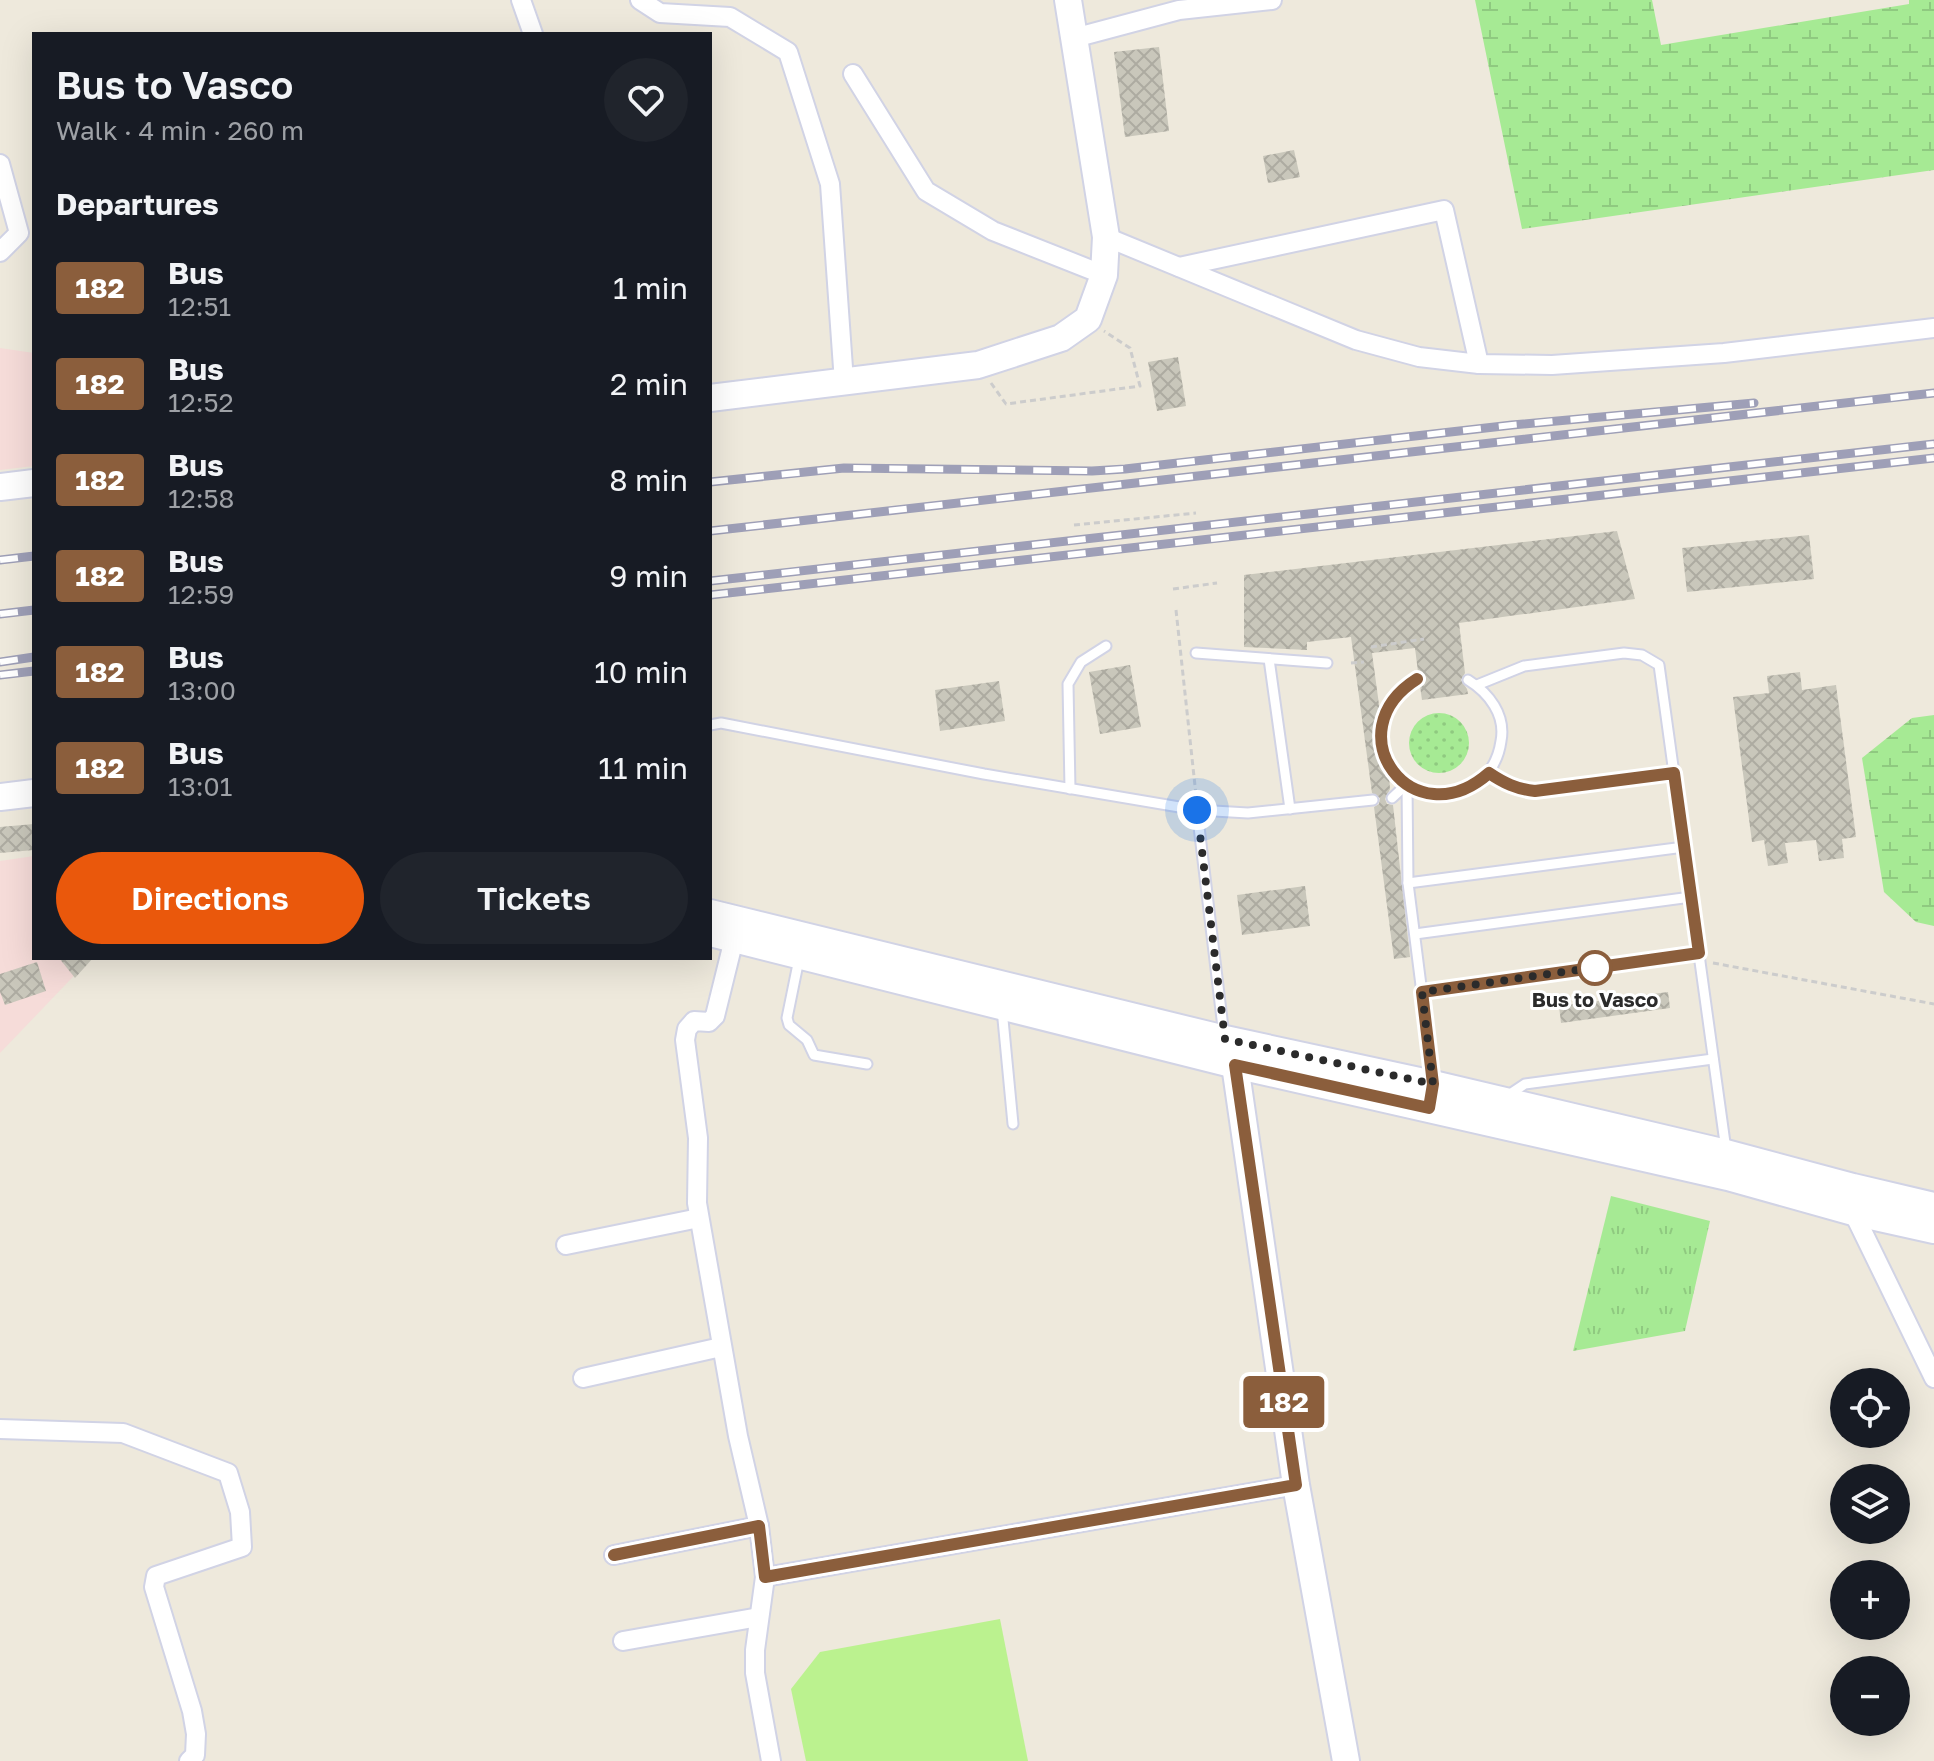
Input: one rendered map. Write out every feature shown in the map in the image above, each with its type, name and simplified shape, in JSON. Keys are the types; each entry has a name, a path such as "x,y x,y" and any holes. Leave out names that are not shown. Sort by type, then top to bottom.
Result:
{"main road":[{"path":"712,398 978,365 1061,338 1088,319 1104,275 1106,237 1068,0"},
{"path":"0,487 32,483"},
{"path":"0,797 32,793"},
{"path":"0,814 32,810"},
{"path":"712,914 1139,1029 1235,1065 1431,1096 1500,1099 1853,1200 1934,1230"},
{"path":"722,936 1001,1005 1139,1029 1225,1039 1431,1096 1727,1165"},
{"path":"1225,1039 1235,1065 1296,1485 1346,1761"},
{"path":"1853,1200 1934,1206"}],"street":[{"path":"521,0 532,32"},
{"path":"640,0 660,13 730,17 788,52 830,184 844,382"},
{"path":"1074,38 1179,10 1272,0"},
{"path":"853,74 926,191 993,231 1104,275"},
{"path":"0,164 19,233 0,252"},
{"path":"1179,267 1444,210 1479,364"},
{"path":"1106,237 1356,340 1419,357 1479,364 1552,365 1724,353 1934,328"},
{"path":"722,936 715,1016 709,1022 694,1021 687,1029 685,1040 698,1138 699,1218 738,1436 759,1526 765,1577 755,1673 771,1761"},
{"path":"1853,1200 1934,1378"},
{"path":"566,1245 699,1218"},
{"path":"583,1378 721,1347"},
{"path":"0,1429 123,1433 228,1473 240,1512 242,1547 156,1576 154,1587 192,1711 196,1734 195,1755 189,1761"},
{"path":"765,1577 1296,1485"},
{"path":"614,1555 759,1526"},
{"path":"623,1641 759,1617"}],"lane":[{"path":"1070,789 1068,684 1081,662 1106,646"},
{"path":"1196,653 1327,663"},
{"path":"1417,679 1390,702 1380,737 1388,763 1407,784 1423,792 1441,795 1459,793 1475,785 1489,773 1500,746 1500,716 1491,699 1472,682 1524,666 1624,653 1642,655 1659,665 1727,1165"},
{"path":"1269,659 1290,809"},
{"path":"712,725 721,723 1197,810 1248,813 1373,800"},
{"path":"1489,773 1511,786 1535,791 1674,773"},
{"path":"1392,798 1407,784"},
{"path":"1407,784 1408,883 1431,1096"},
{"path":"1197,810 1225,1039"},
{"path":"1408,883 1684,847"},
{"path":"1415,934 1691,897"},
{"path":"799,956 787,1018 789,1025 807,1040 814,1055 867,1064"},
{"path":"1422,992 1699,957"},
{"path":"1001,1005 1013,1124"},
{"path":"1500,1099 1525,1084 1713,1059"}],"path":[{"path":"978,365 1006,404 1140,386 1130,348 1088,319"},
{"path":"1074,525 1196,513"},
{"path":"1173,589 1217,583"},
{"path":"1176,610 1197,810"},
{"path":"1371,647 1424,639"},
{"path":"1351,663 1364,662"},
{"path":"1699,957 1934,1004"}],"shaded area":[{"path":"0,348 32,353 32,466 0,470"},
{"path":"32,856 32,960 89,960 0,1053 0,861"}],"green space":[{"path":"1475,0 1652,0 1661,45 1909,4 1909,0 1934,0 1934,170 1522,229"},
{"path":"1439,713 1451,715 1460,722 1467,731 1467,755 1460,764 1451,771 1439,773 1427,771 1418,764 1411,755 1409,743 1411,731 1418,722 1427,715"},
{"path":"1934,715 1934,926 1916,922 1884,892 1862,758 1912,718"},
{"path":"1611,1196 1710,1221 1685,1331 1573,1351"},
{"path":"1000,1619 1028,1761 806,1761 791,1689 820,1652"}],"building":[{"path":"1159,47 1169,131 1125,137 1114,52"},
{"path":"1294,150 1300,177 1268,183 1263,156"},
{"path":"1178,357 1186,406 1157,411 1148,362"},
{"path":"1617,531 1635,599 1459,623 1465,673 1461,680 1468,694 1422,700 1420,686 1424,678 1418,672 1415,648 1372,653 1380,712 1375,745 1389,776 1390,789 1385,799 1387,804 1393,805 1410,957 1394,959 1374,807 1379,804 1380,798 1372,793 1351,637 1307,642 1307,650 1244,647 1244,575"},
{"path":"1809,535 1814,579 1687,592 1682,548"},
{"path":"1130,665 1141,727 1100,734 1089,672"},
{"path":"1800,672 1802,690 1836,685 1856,837 1842,839 1844,858 1819,861 1816,840 1785,843 1788,863 1768,866 1764,840 1752,842 1733,697 1769,693 1767,676"},
{"path":"999,681 1005,721 940,731 935,690"},
{"path":"32,824 32,850 0,853 0,827"},
{"path":"1305,886 1310,926 1242,935 1237,895"},
{"path":"61,960 91,960 75,978"},
{"path":"37,962 46,991 5,1005 0,992 0,974"},
{"path":"1668,992 1670,1008 1561,1023 1559,1006"}],"railway":[{"path":"712,531 1934,393"},
{"path":"712,482 844,468 1125,469 1512,425 1754,403"},
{"path":"712,581 1934,444"},
{"path":"712,595 1934,458"},
{"path":"0,560 32,556"},
{"path":"0,614 32,610"},
{"path":"0,662 32,657"},
{"path":"0,675 32,671"}],"bus line":[{"name":"182","path":"614,1555 759,1526 765,1577 1296,1485 1235,1065 1429,1108 1433,1084 1422,992 1699,953 1674,773 1535,791 1503,783 1489,773 1459,793 1441,795 1423,792 1393,772 1384,755 1380,737 1390,702 1417,679"}],"place":[{"name":"Bus to Vasco","path":"1595,968"}],"route":[{"path":"1197,810 1225,1039 1433,1084 1422,992 1606,966 1595,968"}]}
